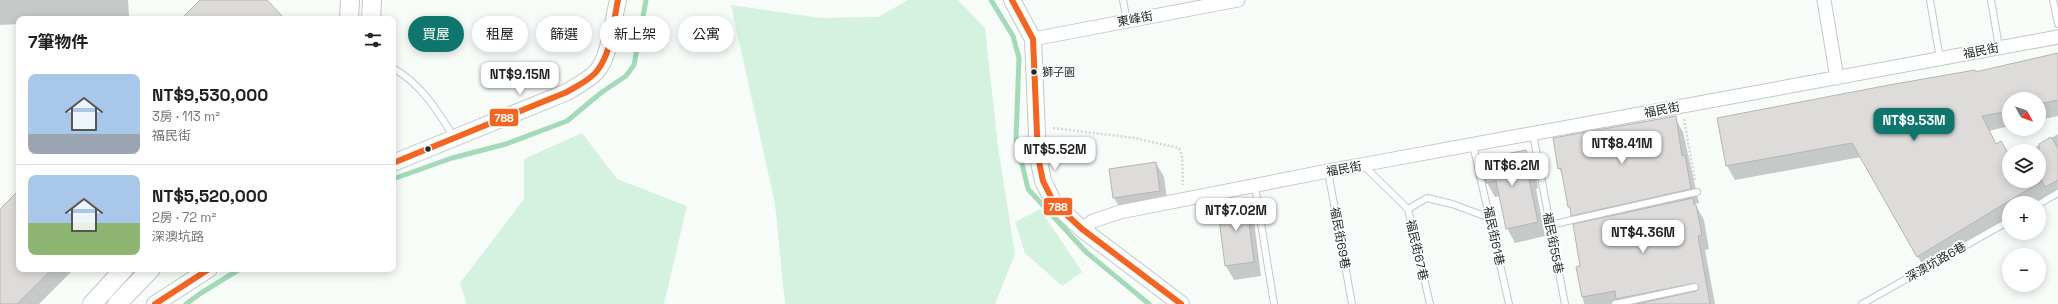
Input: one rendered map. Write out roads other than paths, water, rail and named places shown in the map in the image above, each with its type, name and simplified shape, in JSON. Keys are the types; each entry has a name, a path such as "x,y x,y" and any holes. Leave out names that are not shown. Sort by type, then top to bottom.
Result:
{"main road":[{"path":"349,16 350,0"},
{"path":"371,16 372,0"},
{"path":"92,304 121,272"},
{"path":"117,304 148,272"}],"street":[{"path":"396,162 567,92 588,79 598,70 605,58 618,0"},
{"path":"1012,0 1033,39 1038,157 1043,182 1054,203 1082,229 1181,304"},
{"name":"東峰街","path":"1033,39 1127,21 1202,3 1238,0"},
{"path":"1824,0 1837,78"},
{"name":"福民街","path":"1082,229 1092,221 1120,212 1328,171 1364,166 2058,37"},
{"path":"155,304 204,272"}],"lane":[{"path":"1123,0 1127,21"},
{"path":"1930,0 1940,59"},
{"path":"1991,0 1999,47"},
{"path":"2054,0 2058,24"},
{"path":"396,70 405,75 420,88 432,102 454,137"},
{"name":"福民街55巷","path":"1533,134 1565,304"},
{"name":"福民街61巷","path":"1473,145 1509,304"},
{"name":"福民街67巷","path":"1364,166 1408,209 1430,304"},
{"name":"福民街69巷","path":"1328,171 1352,304"},
{"path":"1255,186 1274,304"},
{"path":"1550,225 1697,192"},
{"path":"2046,200 2058,193"},
{"path":"1408,209 1427,198 1452,204 1490,218"},
{"name":"深澳坑路6巷","path":"1862,304 2002,225"},
{"path":"1616,304 1696,287"}],"waterway":[{"path":"396,178 452,158 506,144 567,121 602,92 626,76 634,65 646,0"},
{"path":"991,0 1013,36 1019,58 1016,138 1028,189 1086,252 1149,304"},
{"path":"186,304 235,272"}],"place":[{"name":"獅子園","path":"1034,72"}]}
